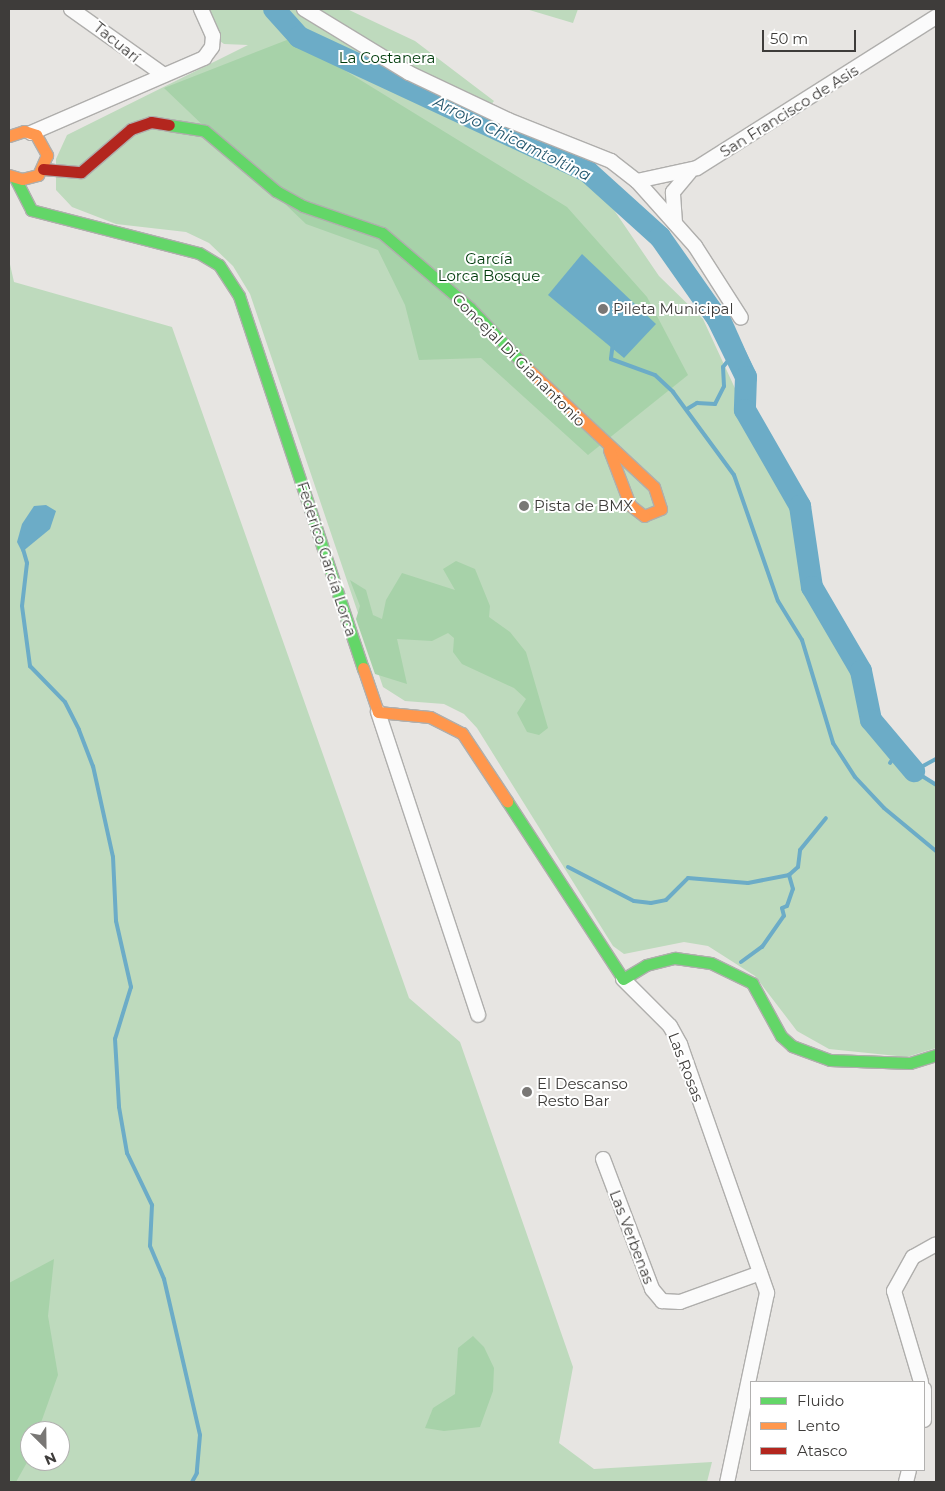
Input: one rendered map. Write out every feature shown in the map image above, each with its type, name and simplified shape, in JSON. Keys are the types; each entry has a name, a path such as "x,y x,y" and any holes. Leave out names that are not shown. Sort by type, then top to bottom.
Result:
{"street":[{"name":"Tacuarí","path":"71,9 91,13 101,33 164,75"},
{"path":"9,136 31,133 204,58 212,47 213,36 201,9"},
{"path":"304,9 409,72 508,120 611,161 637,181 675,223 722,283 741,318"},
{"name":"San Francisco de Asis","path":"675,223 673,192 692,170 936,17"},
{"name":"Concejal Di Gianantonio","path":"40,172 81,172 131,129 151,122 206,131 227,154 276,191 303,206 382,233 470,308 609,450 654,487 661,510 644,516 624,495 609,450"},
{"name":"Federico García Lorca","path":"31,133 46,148 36,194 61,218"},
{"name":"San Francisco de Asis","path":"637,181 692,170"},
{"name":"Federico García Lorca","path":"40,172 12,176 31,210 200,253 219,265 231,281 378,712 478,1015"},
{"name":"Las Rosas","path":"378,712 430,717 462,733 622,979 670,1026 680,1044 767,1293 727,1482"},
{"path":"622,979 646,965 675,958 711,963 752,983 781,1036 792,1046 830,1060 910,1063 936,1055"},
{"name":"Las Verbenas","path":"603,1159 652,1289 662,1301 680,1302 760,1273"},
{"path":"922,1381 894,1292 913,1257 936,1244"}],"green space":[{"name":"La Costanera","path":"201,9 347,9 415,41 494,101 479,120 451,116 588,172 659,276 703,319 745,410 800,506 812,587 861,671 871,720 918,775 936,785 936,1048 907,1057 829,1049 797,1031 755,976 708,946 684,942 624,954 613,946 477,728 464,714 444,704 405,701 383,687 250,294 233,266 209,243 186,232 116,224 72,207 56,190 56,159 67,135 248,45 224,44 213,36"},
{"path":"526,9 578,9 573,23"},
{"name":"García Lorca Bosque","path":"292,38 567,207 647,297 688,375 588,455 481,358 419,360 405,305 378,250 306,224 164,88"},
{"path":"9,260 14,282 172,327 409,998 460,1042 573,1367 559,1443 594,1469 712,1462 707,1482 9,1482"},
{"path":"456,561 475,569 490,606 489,617 510,632 526,652 548,728 539,735 527,732 517,713 526,699 514,688 462,664 453,652 454,638 448,633 432,641 397,639 407,684 375,674 356,619 360,606 350,580 366,590 373,615 382,619 386,600 402,573 455,590 443,569"},
{"path":"54,1259 48,1316 58,1375 42,1421 20,1421 20,1471 22,1471 16,1482 9,1482 9,1283"},
{"path":"473,1336 484,1347 494,1368 493,1391 480,1427 444,1431 425,1428 433,1408 455,1394 458,1348"}],"water":[{"name":"Pileta Municipal","path":"582,254 656,324 624,358 548,295"},
{"path":"728,311 756,374 738,379 709,321"},
{"path":"46,505 56,511 50,529 22,552 17,542 22,524 34,506"}],"waterway":[{"name":"Arroyo Chicamtoltina","path":"274,9 299,37 588,172 660,237 717,318 746,377 745,410 800,506 812,587 861,671 871,720 914,771"},
{"path":"613,342 611,359 655,375 673,392 734,475 778,601 802,640 833,743 855,777 884,808 936,851"},
{"path":"687,409 697,403 715,404 724,386 723,367 732,356"},
{"path":"23,549 27,563 22,606 30,666 65,702 79,730 93,766 113,857 116,921 131,987 115,1039 119,1107 127,1153 152,1205 150,1246 164,1279 200,1435 197,1473 192,1482"},
{"path":"889,746 894,757 890,763"},
{"path":"914,771 936,759"},
{"path":"914,771 936,785"},
{"path":"741,962 762,947 784,916 782,908 787,906 793,889 789,875 798,867 800,850 826,818"},
{"path":"568,867 634,901 651,903 666,900 688,878 748,883 789,875"}],"traffic: fast":[{"path":"169,125 205,131 276,191 303,206 382,233 470,308 529,370"},
{"path":"15,178 31,210 199,253 219,265 239,296 363,668"},
{"path":"507,801 623,979 646,965 675,958 711,963 752,983 781,1036 792,1046 830,1060 910,1063 936,1055"}],"traffic: slow":[{"path":"9,136 24,131 36,135 47,155 38,175 22,179 9,175"},
{"path":"529,370 654,487 661,509 644,516 630,505 609,450"},
{"path":"363,668 378,712 430,717 462,733 507,801"}],"traffic: jam":[{"path":"43,169 81,172 131,129 151,122 169,125"}],"place":[{"name":"Pileta Municipal","path":"603,309"},
{"name":"Pista de BMX","path":"524,506"},
{"name":"El Descanso Resto Bar","path":"527,1092"}]}
